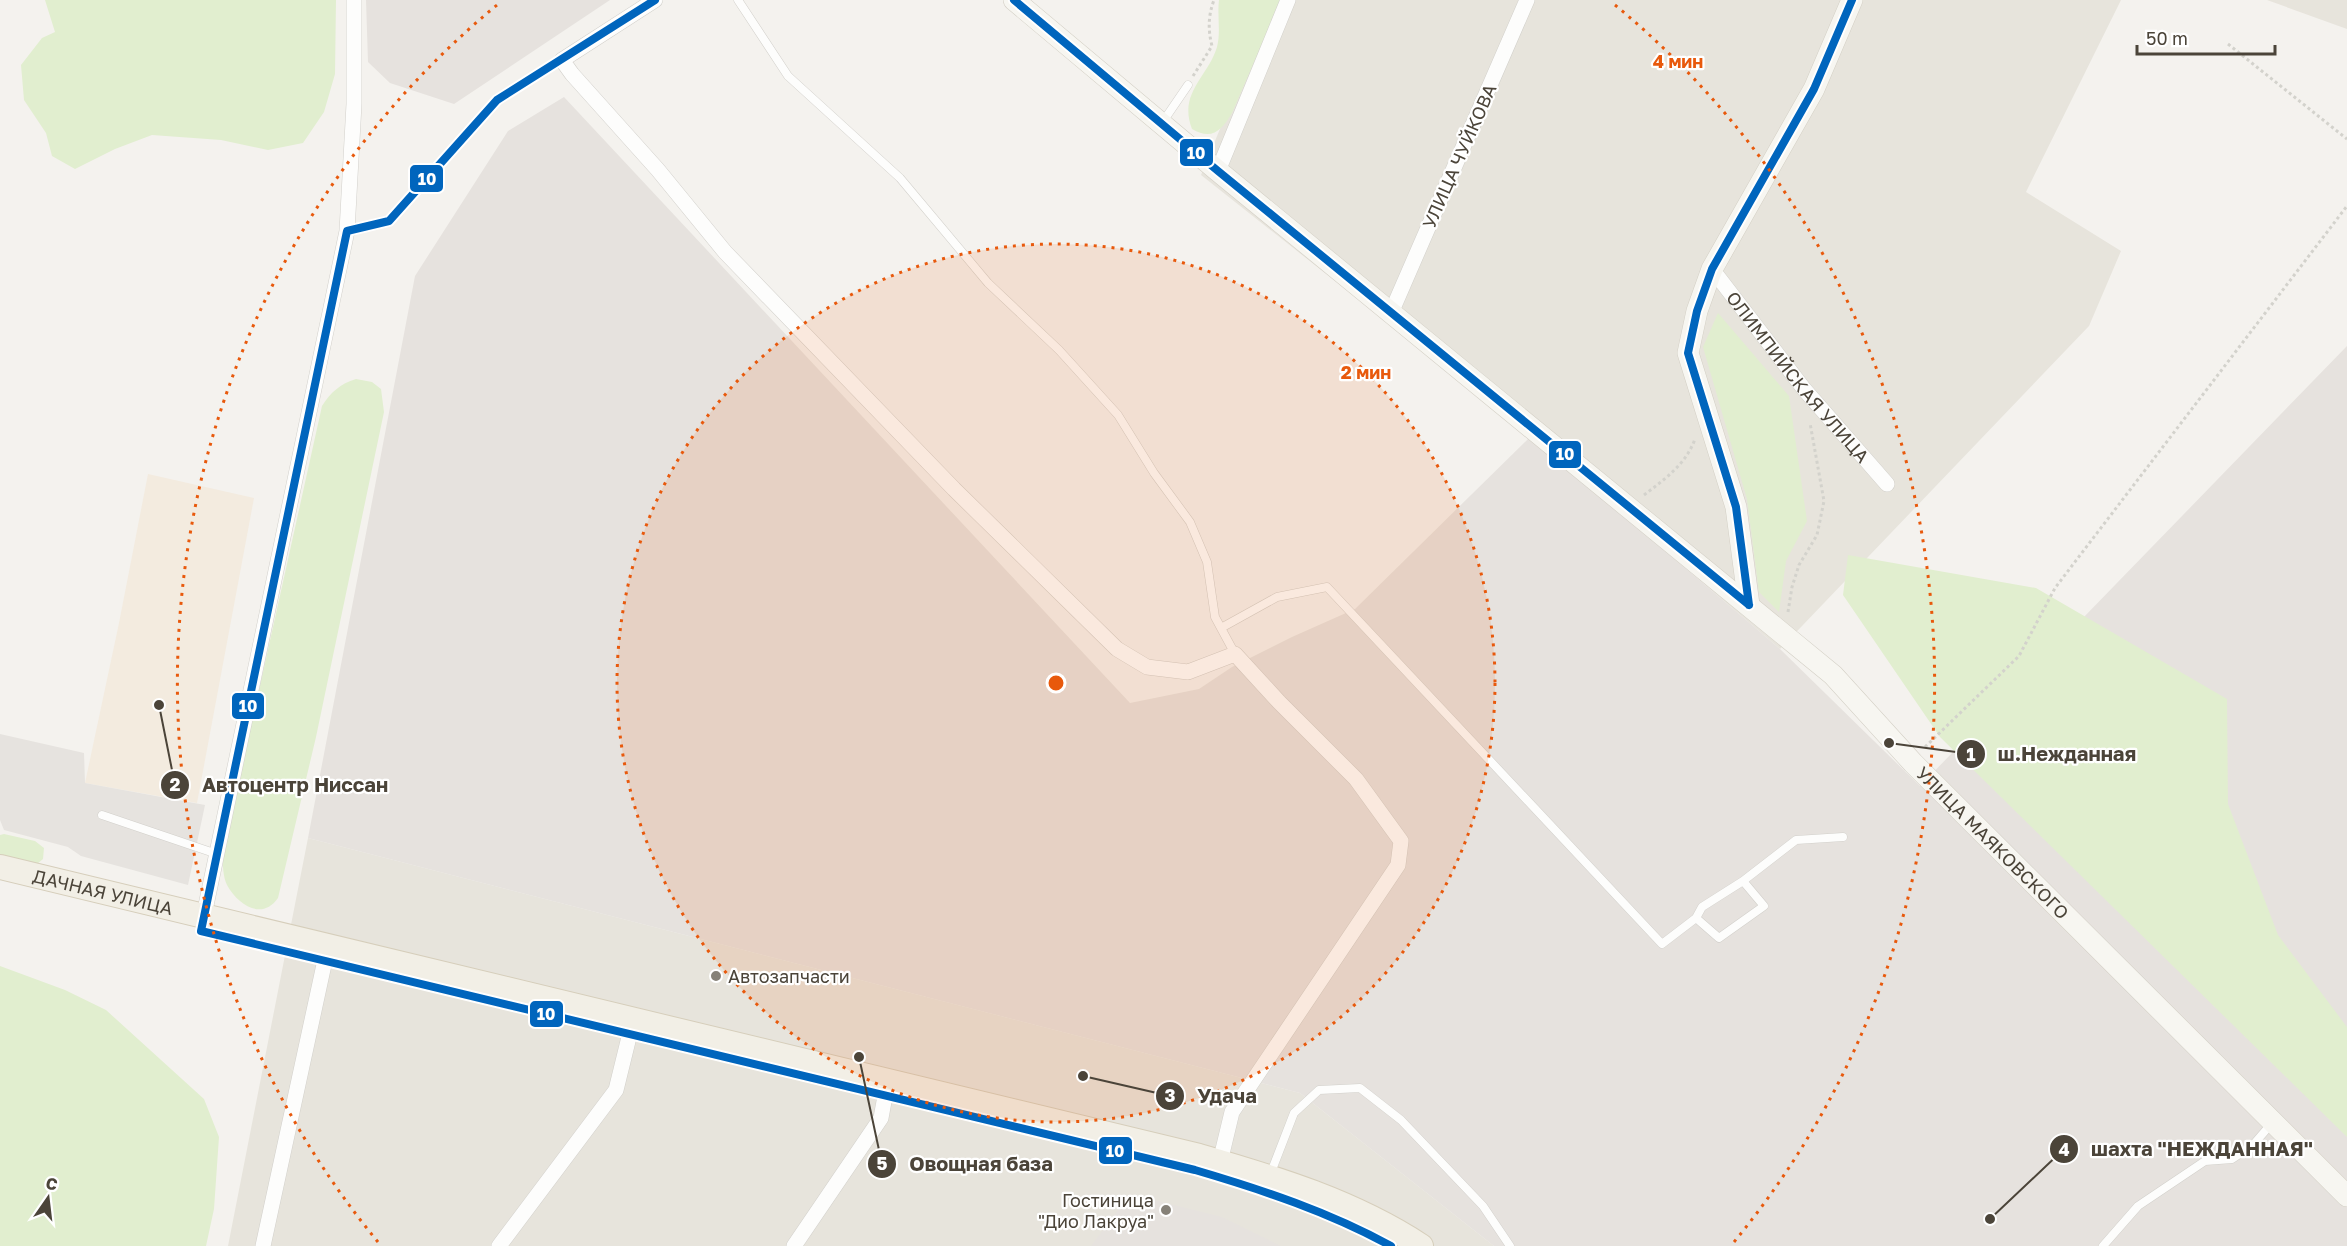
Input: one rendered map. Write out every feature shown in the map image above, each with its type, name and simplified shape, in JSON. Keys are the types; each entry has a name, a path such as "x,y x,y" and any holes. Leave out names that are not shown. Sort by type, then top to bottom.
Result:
{"main road":[{"name":"ДАЧНАЯ УЛИЦА","path":"0,867 325,960 632,1026"},
{"name":"ДАЧНАЯ УЛИЦА","path":"0,882 202,923 1218,1169 1270,1177 1347,1206 1400,1232 1421,1246"},
{"name":"ДАЧНАЯ УЛИЦА","path":"1218,1169 1338,1220 1390,1246"}],"street":[{"path":"202,923 347,231 354,104 354,0"},
{"path":"655,0 562,60 658,170 725,252 954,489 1117,649 1147,667 1188,672 1235,654 1356,779 1401,841 1398,865 1232,1112 1218,1169"},
{"name":"УЛИЦА МАЯКОВСКОГО","path":"1014,0 1218,171 1833,675 1912,763 2347,1196"},
{"path":"1218,171 1288,0"},
{"name":"УЛИЦА ЧУЙКОВА","path":"1391,313 1527,0"},
{"name":"ОЛИМПИЙСКАЯ УЛИЦА","path":"1749,605 1736,507 1688,353 1697,311 1712,268 1814,89 1852,0"},
{"name":"ОЛИМПИЙСКАЯ УЛИЦА","path":"1712,268 1803,389 1887,484"},
{"path":"262,1246 325,960"},
{"path":"499,1246 616,1090 632,1026"},
{"path":"794,1246 881,1118 887,1089"}],"lane":[{"path":"738,0 788,76 900,178 988,283 1059,350 1118,414 1154,473 1190,522 1207,562 1215,617 1235,654"},
{"path":"347,231 388,221 497,100 562,60"},
{"path":"1162,124 1188,85"},
{"path":"1221,628 1277,597 1327,587 1662,944 1696,918 1702,907 1743,881 1796,840 1843,837"},
{"path":"102,815 217,854"},
{"path":"1696,918 1719,938 1764,906 1743,881"},
{"path":"1270,1177 1294,1113 1319,1090 1360,1088 1401,1120 1475,1197 1510,1246"},
{"path":"2103,1246 2138,1206 2205,1161 2232,1159 2253,1145 2273,1122"}],"path":[{"path":"1188,85 1212,46 1208,31 1210,9 1214,0"},
{"path":"2228,45 2347,139"},
{"path":"1912,763 1921,750 2019,656 2055,588 2347,206"},
{"path":"1629,507 1664,480 1689,454 1705,409"},
{"path":"1785,635 1792,586 1799,565 1817,535 1824,501 1810,422"}],"shaded area":[{"path":"366,0 610,0 454,104 390,83 368,62"},
{"path":"1273,0 2121,0 2026,192 2121,251 2089,326 1780,649 1531,436 1201,175"},
{"path":"2267,0 2347,0 2347,29"},
{"path":"564,97 1130,703 1199,689 1232,667 1355,609 1531,436 1780,649 1920,786 2347,346 2347,1246 1494,1246 1300,1093 308,838 415,276 508,131"},
{"path":"148,474 254,498 197,803 85,783"},
{"path":"0,734 84,753 85,783 205,805 188,885 81,856 68,847 4,830 0,820"},
{"path":"308,838 1300,1093 1494,1246 228,1246"},
{"path":"1130,1194 1222,1217 1281,1246 1091,1246"}],"green space":[{"path":"45,0 336,0 335,74 324,112 303,143 268,150 221,140 152,135 115,149 75,169 52,156 46,133 24,100 21,65 42,38 55,32"},
{"path":"1219,0 1281,0 1232,113 1220,129 1211,134 1205,134 1192,129 1189,105 1191,95 1217,47"},
{"path":"1718,313 1789,396 1807,521 1786,561 1779,612 1759,592 1747,499 1703,347"},
{"path":"356,379 372,382 381,389 384,412 316,737 278,898 272,905 265,908 251,908 237,899 227,885 222,857 322,406 336,389"},
{"path":"1848,555 2036,588 2227,699 2228,804 2278,935 2347,1027 2347,1137 1940,737 1843,595"},
{"path":"0,835 35,841 44,848 43,859 37,864 0,857"},
{"path":"0,966 65,990 106,1010 204,1099 219,1137 214,1209 206,1246 0,1246"}],"transit line":[{"name":"10","path":"655,0 497,100 389,221 347,231 201,931 1195,1170 1295,1203 1391,1246"},
{"name":"10","path":"1014,0 1218,171 1749,605"},
{"name":"10","path":"1749,605 1736,507 1688,353 1697,311 1712,269 1814,89 1852,0"}],"place":[{"name":"Автоцентр Ниссан","path":"159,705"},
{"name":"ш.Нежданная","path":"1889,743"},
{"name":"Автозапчасти","path":"716,976"},
{"name":"Овощная база","path":"859,1057"},
{"name":"Удача","path":"1083,1076"},
{"name":"Гостиница \"Дио Лакруа\"","path":"1166,1210"},
{"name":"шахта \"НЕЖДАННАЯ\"","path":"1990,1219"}]}
